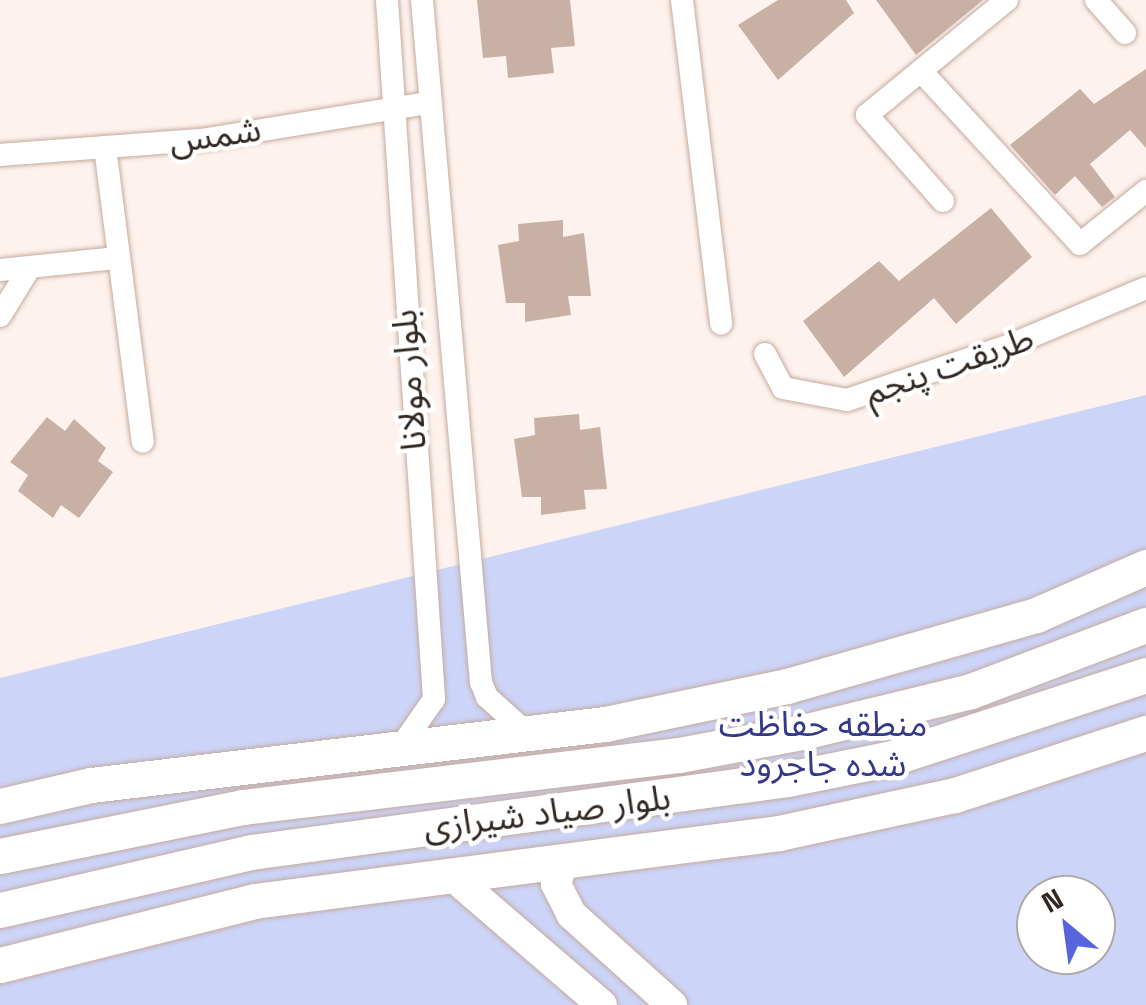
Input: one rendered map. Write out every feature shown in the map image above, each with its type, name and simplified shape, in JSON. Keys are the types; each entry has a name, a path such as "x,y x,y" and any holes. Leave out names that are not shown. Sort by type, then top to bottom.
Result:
{"main road":[{"path":"0,806 91,784 605,724 912,655 1036,614 1146,567"},
{"name":"بلوار صیاد شیرازی","path":"0,856 242,807 678,754 807,731 971,692 1146,624"},
{"name":"بلوار صیاد شیرازی","path":"0,910 251,852 686,796 823,772 999,726 1146,674"},
{"path":"0,965 254,901 779,833 938,799 1146,733"}],"street":[{"name":"بلوار مولانا","path":"387,0 434,699 400,748"},
{"name":"بلوار مولانا","path":"422,0 481,682 487,698 528,734"},
{"path":"682,0 720,324"},
{"path":"943,201 867,115 1007,0"},
{"path":"1096,0 1125,34"},
{"path":"920,71 1080,244 1146,191"},
{"name":"شمس","path":"0,155 201,140 392,104 428,102"},
{"path":"105,147 116,258 143,442"},
{"path":"0,270 116,258"},
{"path":"0,316 30,267"},
{"name":"طریقت پنجم","path":"765,354 784,388 847,400 1012,344 1146,288"},
{"path":"563,862 556,884 571,914 672,1005"},
{"path":"452,875 602,1005"}],"green space":[{"name":"منطقه حفاظت شده جاجرود","path":"1146,395 1146,1005 0,1005 0,678"}],"building":[{"path":"477,0 570,0 575,46 551,48 554,73 508,78 506,56 483,58"},
{"path":"778,0 846,0 854,13 778,80 738,25"},
{"path":"876,0 983,0 916,55"},
{"path":"1146,69 1146,148 1130,130 1090,164 1115,197 1102,207 1075,176 1055,195 1010,145 1080,89 1094,104"},
{"path":"991,208 1032,257 956,324 934,298 844,377 803,321 879,261 899,281"},
{"path":"563,220 563,237 584,233 591,296 568,296 571,315 525,322 525,303 506,303 498,245 519,241 518,224"},
{"path":"579,414 580,430 600,427 607,489 584,490 586,509 541,515 541,497 522,497 514,439 535,435 534,418"},
{"path":"47,417 65,431 74,419 106,448 98,461 113,472 79,518 61,505 53,518 18,491 28,475 10,462"}]}
